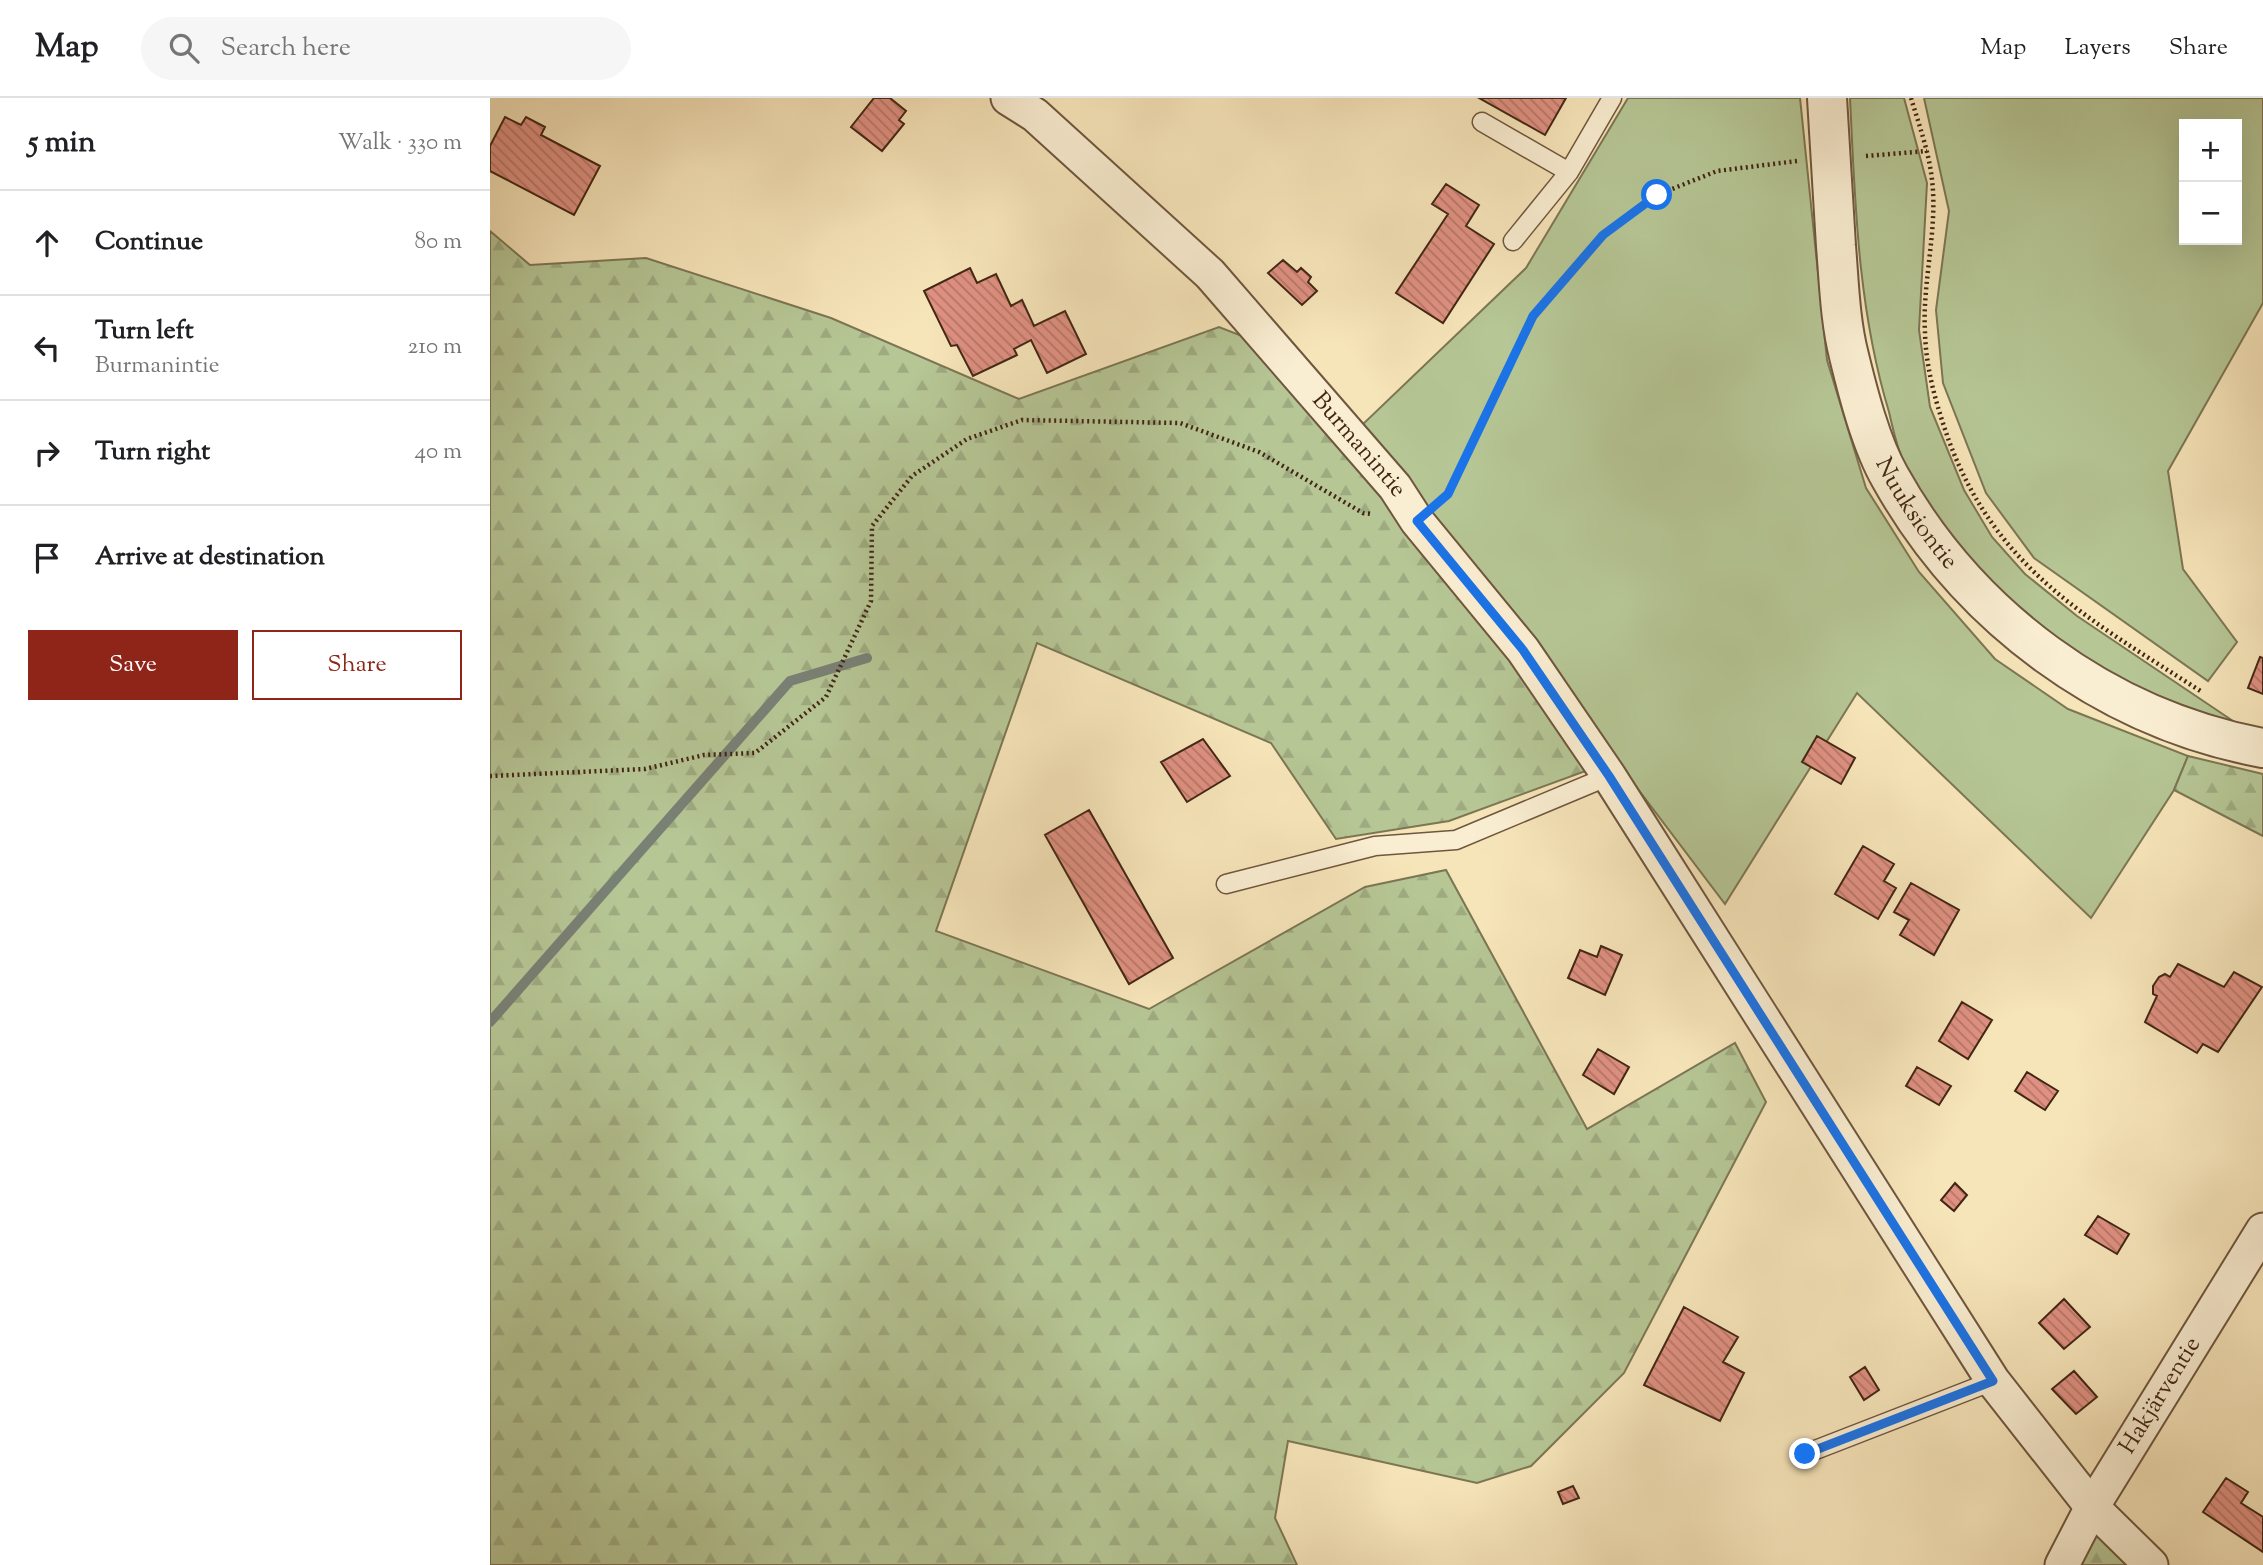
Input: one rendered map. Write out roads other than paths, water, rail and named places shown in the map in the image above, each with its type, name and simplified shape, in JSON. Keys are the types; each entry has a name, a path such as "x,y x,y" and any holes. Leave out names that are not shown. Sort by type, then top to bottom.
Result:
{"street":[{"name":"Burmanintie","path":"1008,98 1035,115 1210,274 1395,487 1417,521 1523,650 1609,776 1993,1381 2092,1507 2151,1565"},
{"name":"Nuuksiontie","path":"1827,98 1839,289 1848,354 1888,474 1921,527 1985,602 2034,645 2088,682 2185,729 2263,748"},
{"name":"Hakjärventie","path":"2062,1565 2092,1507 2263,1230"}],"lane":[{"path":"1513,241 1569,172 1612,98"},
{"path":"1482,122 1569,172"},
{"path":"1226,884 1375,846 1456,840 1609,776"},
{"path":"1805,1454 1993,1381"}],"waterway":[{"path":"490,1022 790,681 867,658"}]}
